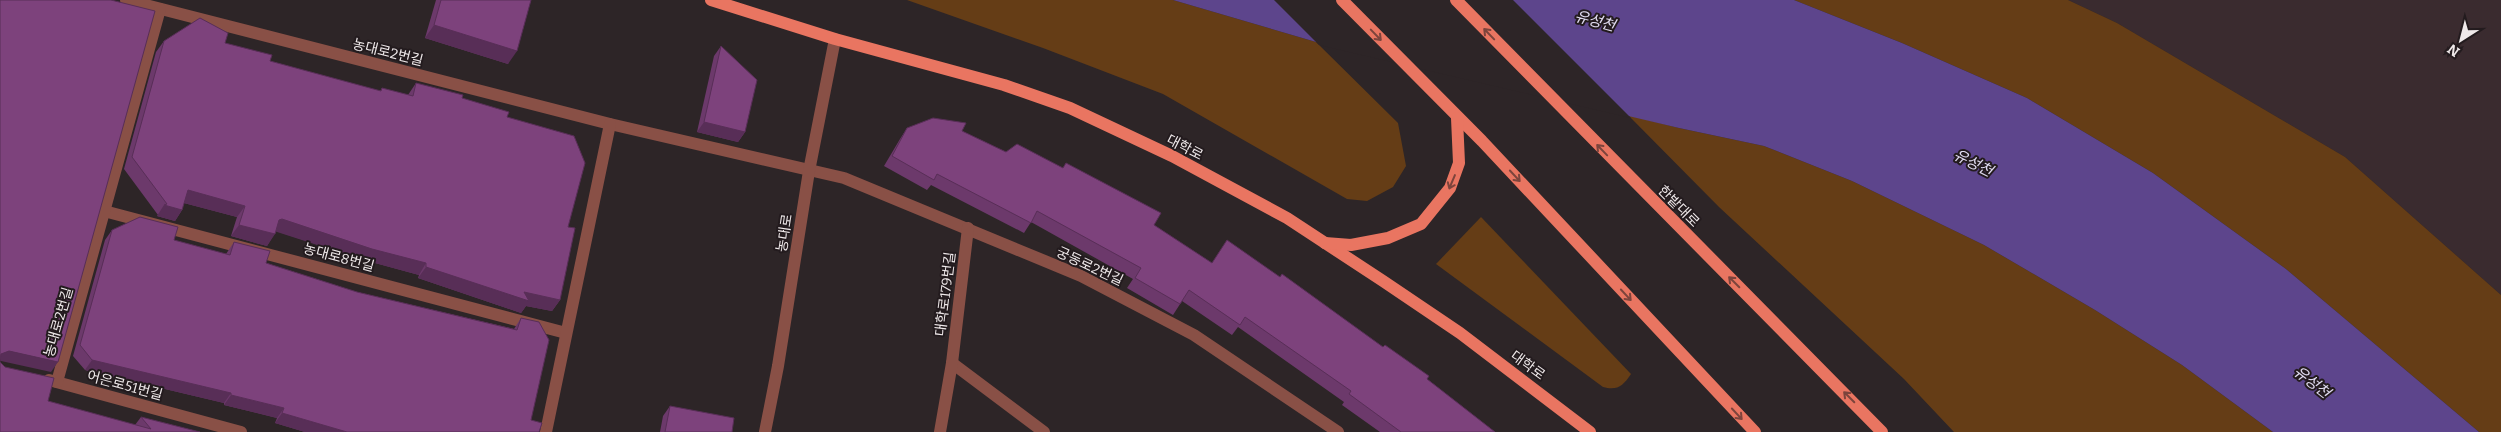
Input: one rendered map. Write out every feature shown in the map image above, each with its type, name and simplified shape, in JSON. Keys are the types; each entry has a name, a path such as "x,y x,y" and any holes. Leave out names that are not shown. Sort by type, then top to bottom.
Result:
{"main road":[{"name":"대학로","path":"711,0 835,39 1004,85 1070,108 1180,161 1287,218 1460,333 1590,432"},
{"path":"1342,0 1457,118 1482,141 1755,432"},
{"name":"한밭대로","path":"1456,0 1636,185 1882,432"},
{"path":"1322,243 1351,245 1388,238 1421,224 1450,188 1459,163 1457,118"}],"street":[{"name":"농대로2번길","path":"126,0 610,124 808,171"},
{"name":"농대로2번길","path":"57,382 160,9"},
{"name":"농대로","path":"765,432 778,366 808,171 835,39"},
{"path":"546,432 610,124"},
{"name":"궁동로2번길","path":"808,171 844,178 1082,276 1194,335 1338,432"},
{"name":"농대로8번길","path":"104,211 566,332"},
{"name":"대학로179번길","path":"940,432 952,363 968,228"},
{"path":"952,363 1044,432"},
{"name":"어은로51번길","path":"38,378 241,432"}],"shaded area":[{"path":"907,0 1173,0 1316,42 1398,123 1406,166 1393,187 1367,201 1347,199 1163,94 1043,48"},
{"path":"1794,0 2068,0 2117,23 2345,157 2501,295 2501,432 2479,432 2286,269 2153,173 2027,98 1902,43"},
{"path":"2068,0 2501,0 2501,295 2345,157 2117,23"},
{"path":"1628,115 1764,146 1852,181 1984,245 2095,310 2182,365 2273,432 1954,432 1904,379 1719,207"},
{"path":"1481,217 1631,374 1625,382 1616,388 1603,387 1436,264"}],"water":[{"name":"유성천","path":"1173,0 1794,0 1902,43 2027,98 2153,173 2286,269 2479,432 2273,432 2182,365 2095,310 1984,245 1852,181 1764,146 1679,128 1316,42"}],"pier":[{"path":"1274,0 1513,0 1631,118 1319,45"}],"building":[{"path":"0,0 111,0 155,11 58,362 9,351 1,354 0,360"},
{"path":"441,0 531,0 517,51 434,25"},
{"path":"200,18 228,33 225,43 272,55 270,61 381,91 382,88 413,96 416,83 463,95 462,98 509,112 507,117 574,136 585,163 568,227 575,228 560,300 524,292 529,301 426,267 426,263 372,249 282,219 279,220 275,234 239,225 245,206 188,190 182,210 164,205 167,204 132,157 164,41"},
{"path":"721,46 757,80 745,132 704,122"},
{"path":"933,118 966,123 962,131 1006,152 1017,144 1063,168 1066,163 1161,213 1154,225 1212,263 1227,240 1280,277 1282,274 1383,347 1385,345 1429,376 1427,379 1495,432 1401,432 1349,394 1351,391 1245,317 1240,325 1189,290 1180,304 1135,278 1141,268 1037,211 1031,223 937,174 934,180 892,156 907,128"},
{"path":"140,217 178,227 174,240 230,255 234,242 270,251 266,263 357,292 517,330 521,318 539,322 549,340 531,420 542,423 539,432 347,432 282,413 284,408 231,395 231,393 92,360 80,345 112,230"},
{"path":"0,362 5,367 54,378 48,401 151,429 141,417 200,432 0,432"},
{"path":"670,406 734,418 732,432 665,432"}]}
